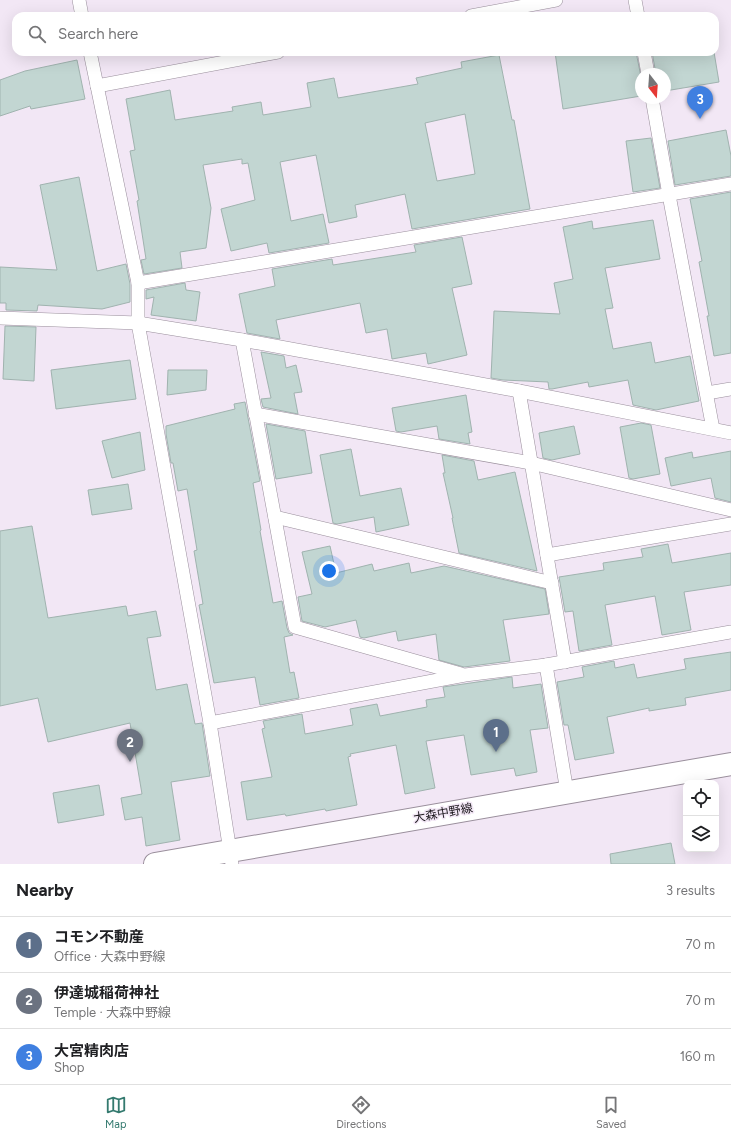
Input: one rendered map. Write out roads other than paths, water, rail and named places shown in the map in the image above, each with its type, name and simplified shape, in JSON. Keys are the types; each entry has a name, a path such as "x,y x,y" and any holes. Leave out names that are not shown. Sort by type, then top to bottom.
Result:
{"main road":[{"name":"大森中野線","path":"155,864 231,857 568,792 731,764"}],"lane":[{"path":"79,0 81,12"},
{"path":"492,12 556,0"},
{"path":"635,0 637,12"},
{"path":"91,56 138,283 138,323 210,723 231,857"},
{"path":"97,86 257,56"},
{"path":"645,56 647,68"},
{"path":"653,104 714,429"},
{"path":"138,283 731,184"},
{"path":"0,318 138,323 242,340 519,391 731,433"},
{"path":"242,340 295,627 465,675"},
{"path":"707,392 731,389"},
{"path":"519,391 565,662"},
{"path":"255,414 531,463 731,510"},
{"path":"274,517 552,583"},
{"path":"547,555 731,524"},
{"path":"210,723 465,675 565,662 731,632"},
{"path":"546,665 568,792"}],"place":[{"name":"大宮精肉店","path":"700,119"},
{"name":"コモン不動産","path":"496,752"},
{"name":"伊達城稲荷神社","path":"130,762"}]}
